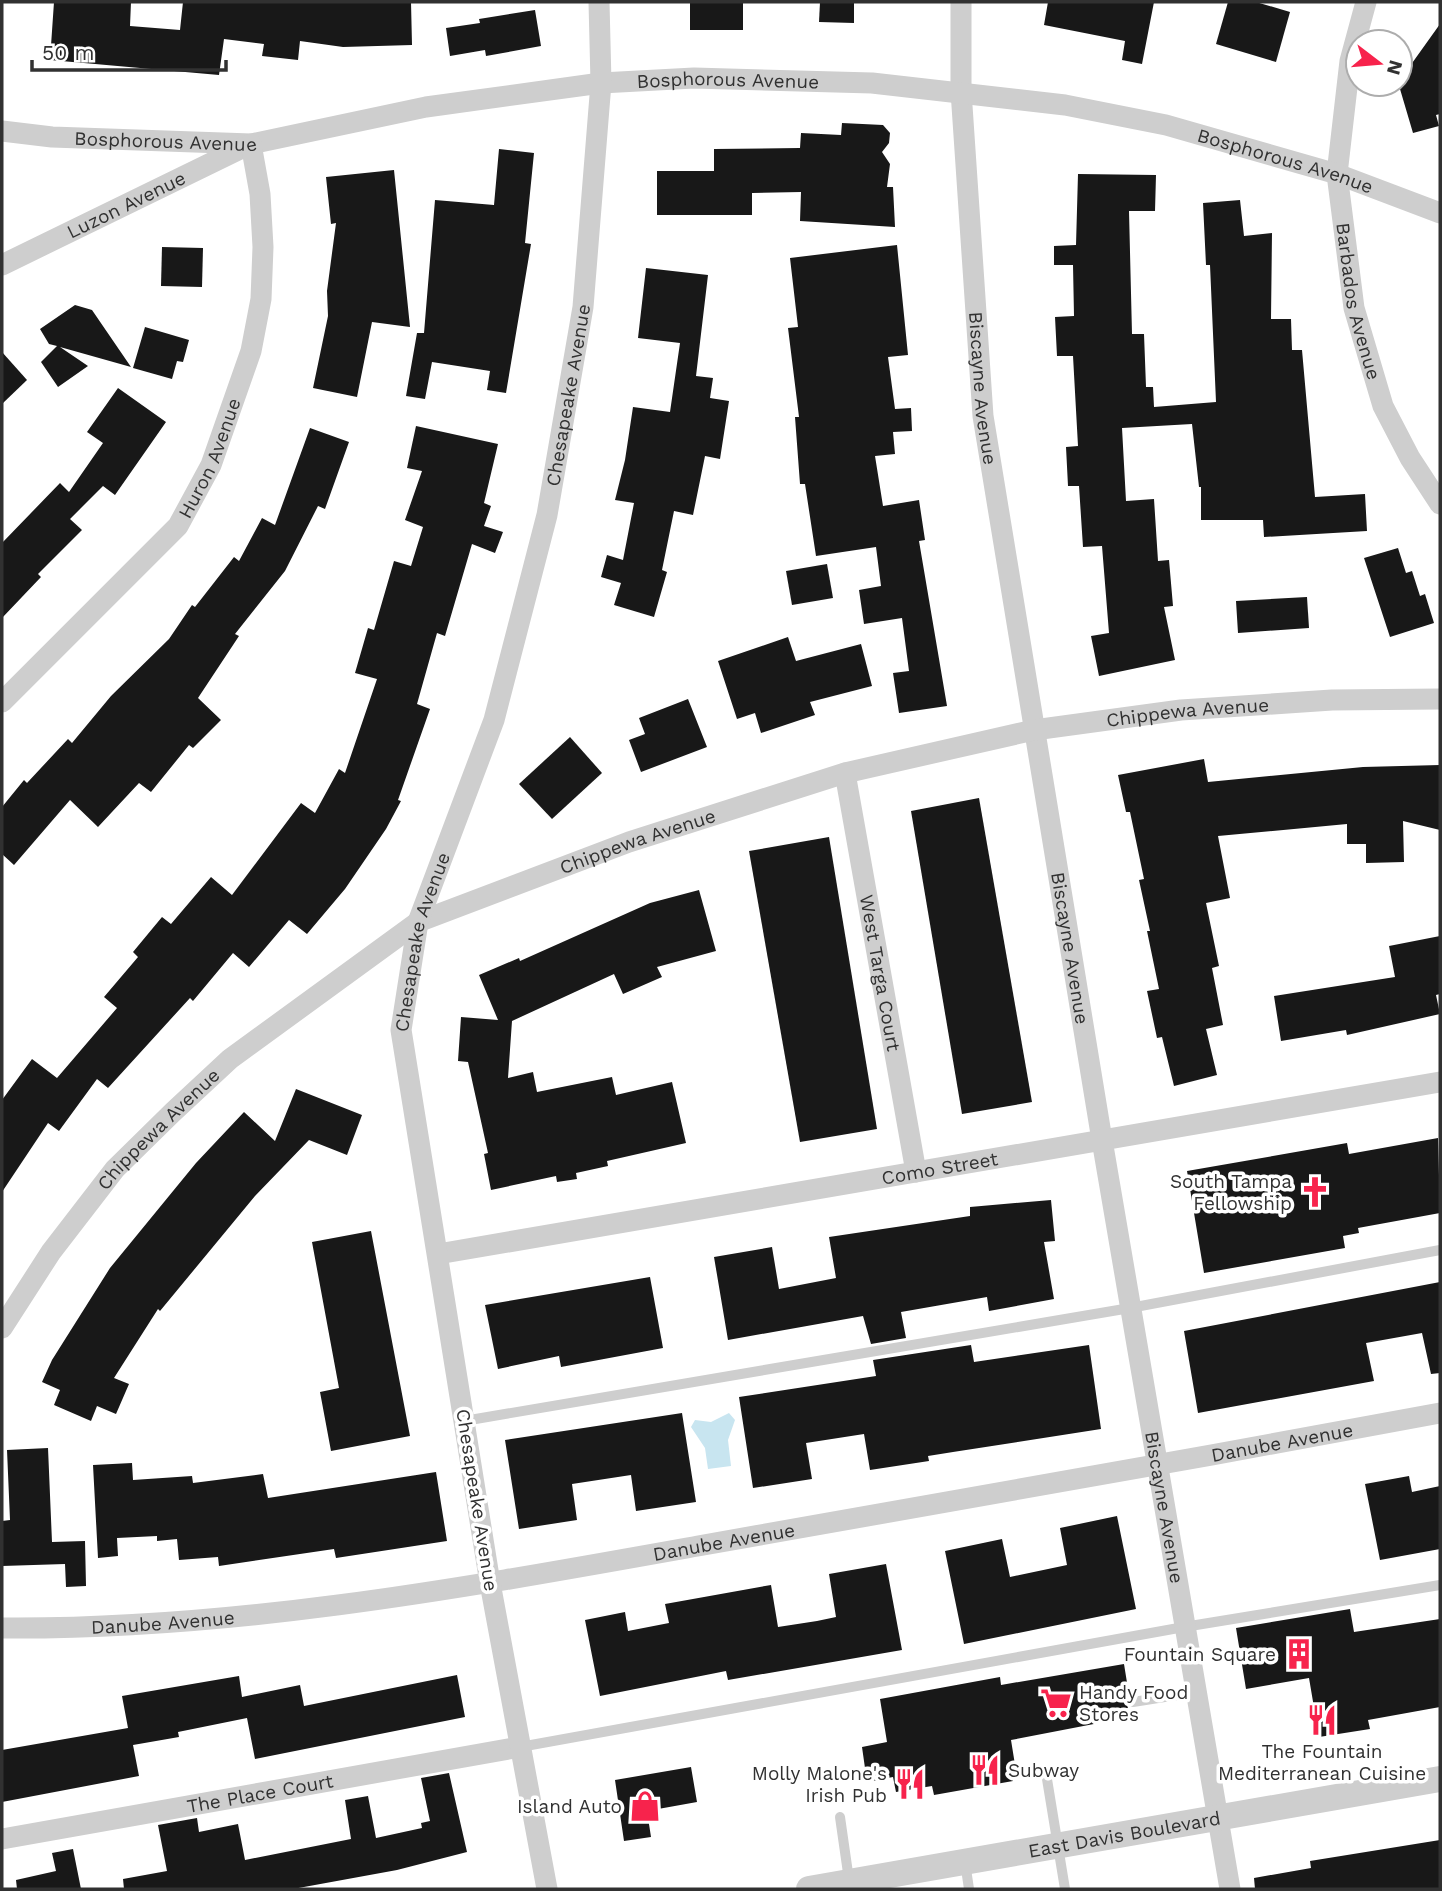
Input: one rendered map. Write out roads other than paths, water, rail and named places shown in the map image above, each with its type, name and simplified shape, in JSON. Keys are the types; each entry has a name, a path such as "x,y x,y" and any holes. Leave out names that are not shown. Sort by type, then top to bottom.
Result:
{"street":[{"name":"Chesapeake Avenue","path":"547,1889 490,1583 401,1030 418,922 494,720 547,514 583,307 601,83 599,2"},
{"name":"Biscayne Avenue","path":"961,2 961,91 983,415 1101,1140 1230,1889"},
{"name":"Barbados Avenue","path":"1366,2 1350,61 1337,174 1354,308 1367,362 1383,406 1410,458 1440,504"},
{"name":"Bosphorous Avenue","path":"2,131 52,136 251,144 426,107 601,83 694,78 783,79 961,91 1065,105 1166,125 1337,174 1440,213"},
{"name":"Luzon Avenue","path":"2,265 251,144"},
{"name":"Huron Avenue","path":"2,702 178,526 211,465 251,351 261,299 263,247 260,194 251,144"},
{"name":"Chippewa Avenue","path":"2,1328 51,1252 107,1179 173,1112 230,1059 418,922 629,842 845,773 1034,730 1181,710 1332,700 1440,699"},
{"name":"West Targa Court","path":"845,773 916,1172"},
{"name":"Como Street","path":"438,1254 1440,1082"},
{"name":"Danube Avenue","path":"2,1628 46,1629 295,1613 490,1583 1158,1466 1440,1413"},
{"name":"The Place Court","path":"2,1839 520,1747"},
{"name":"East Davis Boulevard","path":"809,1889 858,1884 1440,1779"}],"lane":[{"path":"464,1421 1130,1308 1440,1250"},
{"path":"520,1747 1184,1627 1440,1585"},
{"path":"1133,1702 1196,1692"},
{"path":"1046,1773 1065,1889"},
{"path":"840,1817 858,1884"},
{"path":"965,1863 969,1889"}],"water":[{"path":"729,1413 735,1420 728,1440 731,1466 708,1469 705,1448 691,1427 695,1420 711,1422"}],"place":[{"name":"South Tampa Fellowship","path":"1315,1192"},
{"name":"Fountain Square","path":"1299,1654"},
{"name":"Handy Food Stores","path":"1056,1703"},
{"name":"The Fountain Mediterranean Cuisine","path":"1322,1720"},
{"name":"Subway","path":"985,1770"},
{"name":"Molly Malone's Irish Pub","path":"910,1784"},
{"name":"Island Auto","path":"645,1806"}]}
